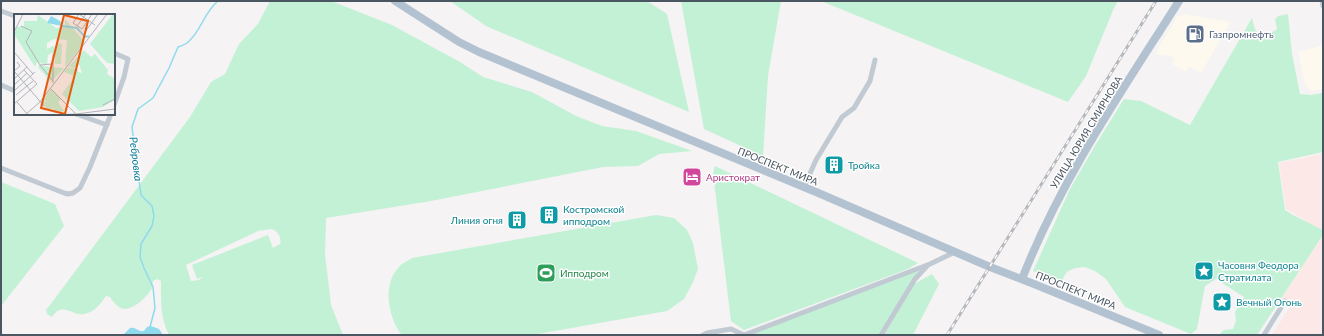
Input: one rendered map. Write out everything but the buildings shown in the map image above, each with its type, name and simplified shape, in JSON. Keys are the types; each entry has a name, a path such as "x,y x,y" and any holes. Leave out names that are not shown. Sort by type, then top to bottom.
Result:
{"main road":[{"name":"ПРОСПЕКТ МИРА","path":"395,1 459,42 479,52 804,187 990,267 1159,335"},
{"name":"УЛИЦА ЮРИЯ СМИРНОВА","path":"1022,279 1049,217 1076,167 1121,91 1179,1"}],"street":[{"path":"1322,1 1323,6"},
{"path":"1,11 14,16"},
{"path":"115,54 128,59 124,77 115,102"},
{"path":"804,187 816,160 841,118 854,108 870,81 875,60"},
{"path":"1,85 14,91"},
{"path":"79,115 107,126"},
{"path":"1,168 64,193 73,193 82,185 111,115"},
{"path":"703,335 707,333 731,330 744,335 930,264 956,252"},
{"path":"881,335 915,279 930,264"},
{"path":"1264,335 1285,301"}],"shaded area":[{"name":"Газпромнефть","path":"1184,14 1231,22 1201,73 1189,67 1186,72 1172,64 1175,58 1156,54 1177,17"},
{"path":"1323,45 1323,89 1311,91 1305,85 1298,52"},
{"path":"1323,154 1323,231 1286,209 1279,163"},
{"path":"1323,236 1323,335 1272,335 1292,304 1282,298"}],"green space":[{"path":"270,1 331,1 392,25 460,62 483,77 532,92 576,116 602,126 636,131 692,151 659,154 638,166 603,167 431,201 326,218 325,254 331,305 343,335 169,335 164,322 161,302 161,281 157,279 153,281 152,288 147,295 139,303 130,308 125,309 119,307 110,297 106,296 97,307 88,313 79,314 67,310 60,310 52,317 47,314 46,310 190,117 211,82 225,74 239,44 258,24","holes":["273,230 279,235 280,244 273,248 268,235 192,265 197,279 203,277 199,280 191,281 186,265 258,231"]},
{"path":"450,1 647,1 667,14 689,112 486,26"},
{"path":"681,1 781,1 768,76 763,156 704,129"},
{"path":"821,1 1118,1 1086,76 1068,102"},
{"path":"1288,14 1292,54 1300,94 1311,95 1323,93 1323,152 1278,162 1285,210 1323,230 1323,235 1257,335 1219,335 1224,330 1233,329 1236,321 1235,312 1244,297 1216,279 1205,286 1197,329 1191,334 1125,307 1106,279 1095,271 1085,267 1068,271 1064,276 1062,283 1033,271 1070,189 1124,99 1141,101 1190,125 1252,18 1256,31 1260,34 1264,34 1277,29 1275,19 1278,16"},
{"path":"715,166 918,263 908,269 744,330 731,321 713,173"},
{"path":"1,182 55,204 64,226 1,306"},
{"name":"Ипподром","path":"656,215 674,218 687,230 693,243 698,269 684,299 667,311 532,335 402,335 393,320 389,301 390,282 399,267 412,258"},
{"path":"919,270 878,335 748,335"},
{"path":"932,274 939,284 913,335 884,335 914,284"}],"water":[{"path":"151,326 159,329 163,335 123,335 130,328 144,331 147,327"}],"waterway":[{"name":"Ребровка","path":"150,327 155,308 153,287 140,257 141,244 152,226 154,216 152,206 141,195 132,127 138,109 153,98 178,47 186,44 192,38 209,11 218,1"}],"railway":[{"path":"947,335 1156,1"}],"place":[{"name":"Газпромнефть","path":"1195,34"},
{"name":"Тройка","path":"834,165"},
{"name":"Аристократ","path":"692,177"},
{"name":"Костромской ипподром","path":"549,215"},
{"name":"Линия огня","path":"517,220"},
{"name":"Часовня Феодора Стратилата","path":"1204,271"},
{"name":"Ипподром","path":"546,273"},
{"name":"Вечный Огонь","path":"1222,302"}]}
